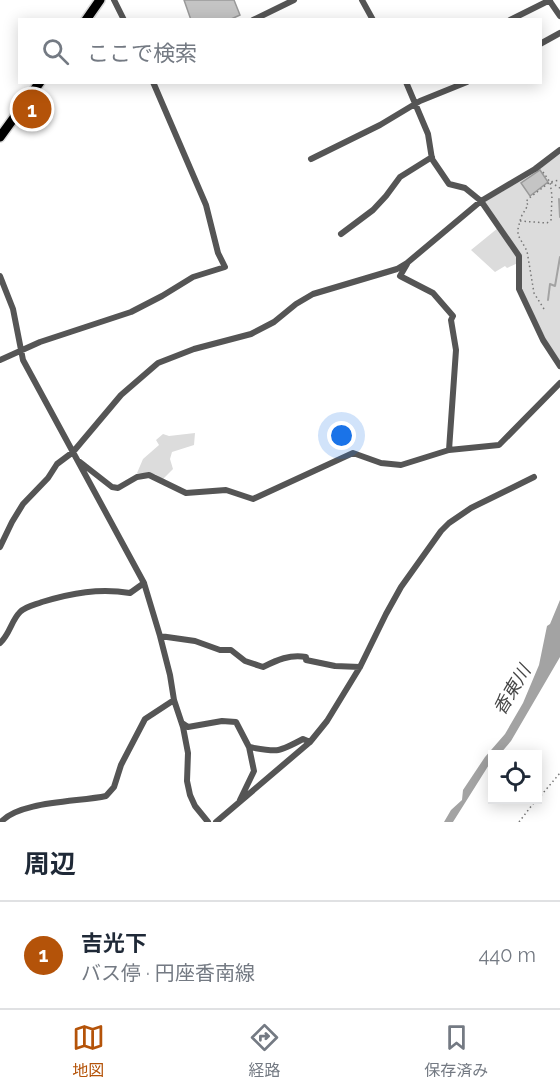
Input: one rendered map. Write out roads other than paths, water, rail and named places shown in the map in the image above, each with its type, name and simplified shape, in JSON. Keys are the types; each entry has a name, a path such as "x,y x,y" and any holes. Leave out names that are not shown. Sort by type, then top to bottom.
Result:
{"main road":[{"path":"87,18 100,0"},
{"path":"0,137 38,84"}],"street":[{"path":"114,0 123,18"},
{"path":"257,18 294,0"},
{"path":"362,0 372,18"},
{"path":"514,18 549,0 560,16"},
{"path":"542,43 560,33"},
{"path":"0,360 40,342 131,312 193,277 225,267 218,253 206,205 154,84"},
{"path":"407,84 428,134 432,157 449,184 465,188 481,201 519,256 519,289 543,340 560,366"},
{"path":"311,159 380,125 420,101 462,84"},
{"path":"0,547 2,535 22,504 48,478 57,464 73,452 121,395 158,363 194,349 251,334 274,322 313,294 386,273 407,263 481,201 535,169 560,150"},
{"path":"341,234 373,210 387,196 400,177 432,157"},
{"path":"407,263 400,276 433,292 453,316 451,320 456,350 449,450"},
{"path":"0,276 13,309 23,360 144,584 160,636 174,700 182,722 188,753 187,781 190,795 195,806 208,822"},
{"path":"77,460 112,487 118,488 136,477 149,475 186,493 226,490 253,500 346,454 353,453 381,463 401,465 449,450 499,445 560,383"},
{"path":"216,822 310,742 327,721 360,667 401,587 441,531 471,508 534,477"},
{"path":"0,643 8,636 16,617 25,607 79,592 102,590 130,594 144,584"},
{"path":"160,636 195,641 220,650 231,650 245,662 263,667 288,656 306,657 306,660 335,666 360,667"},
{"path":"1,822 9,815 34,806 106,796 114,787 121,765 146,718 174,700"},
{"path":"182,722 188,726 222,721 236,722 249,747 254,771 239,802"},
{"path":"249,747 275,752 282,751 303,739 310,742"}],"waterway":[{"path":"559,199 560,217"},
{"path":"548,300 550,284 555,286 560,257"}],"place":[{"name":"吉光下","path":"32,109"}],"water label":[{"name":"香東川","path":"512,690"}]}
